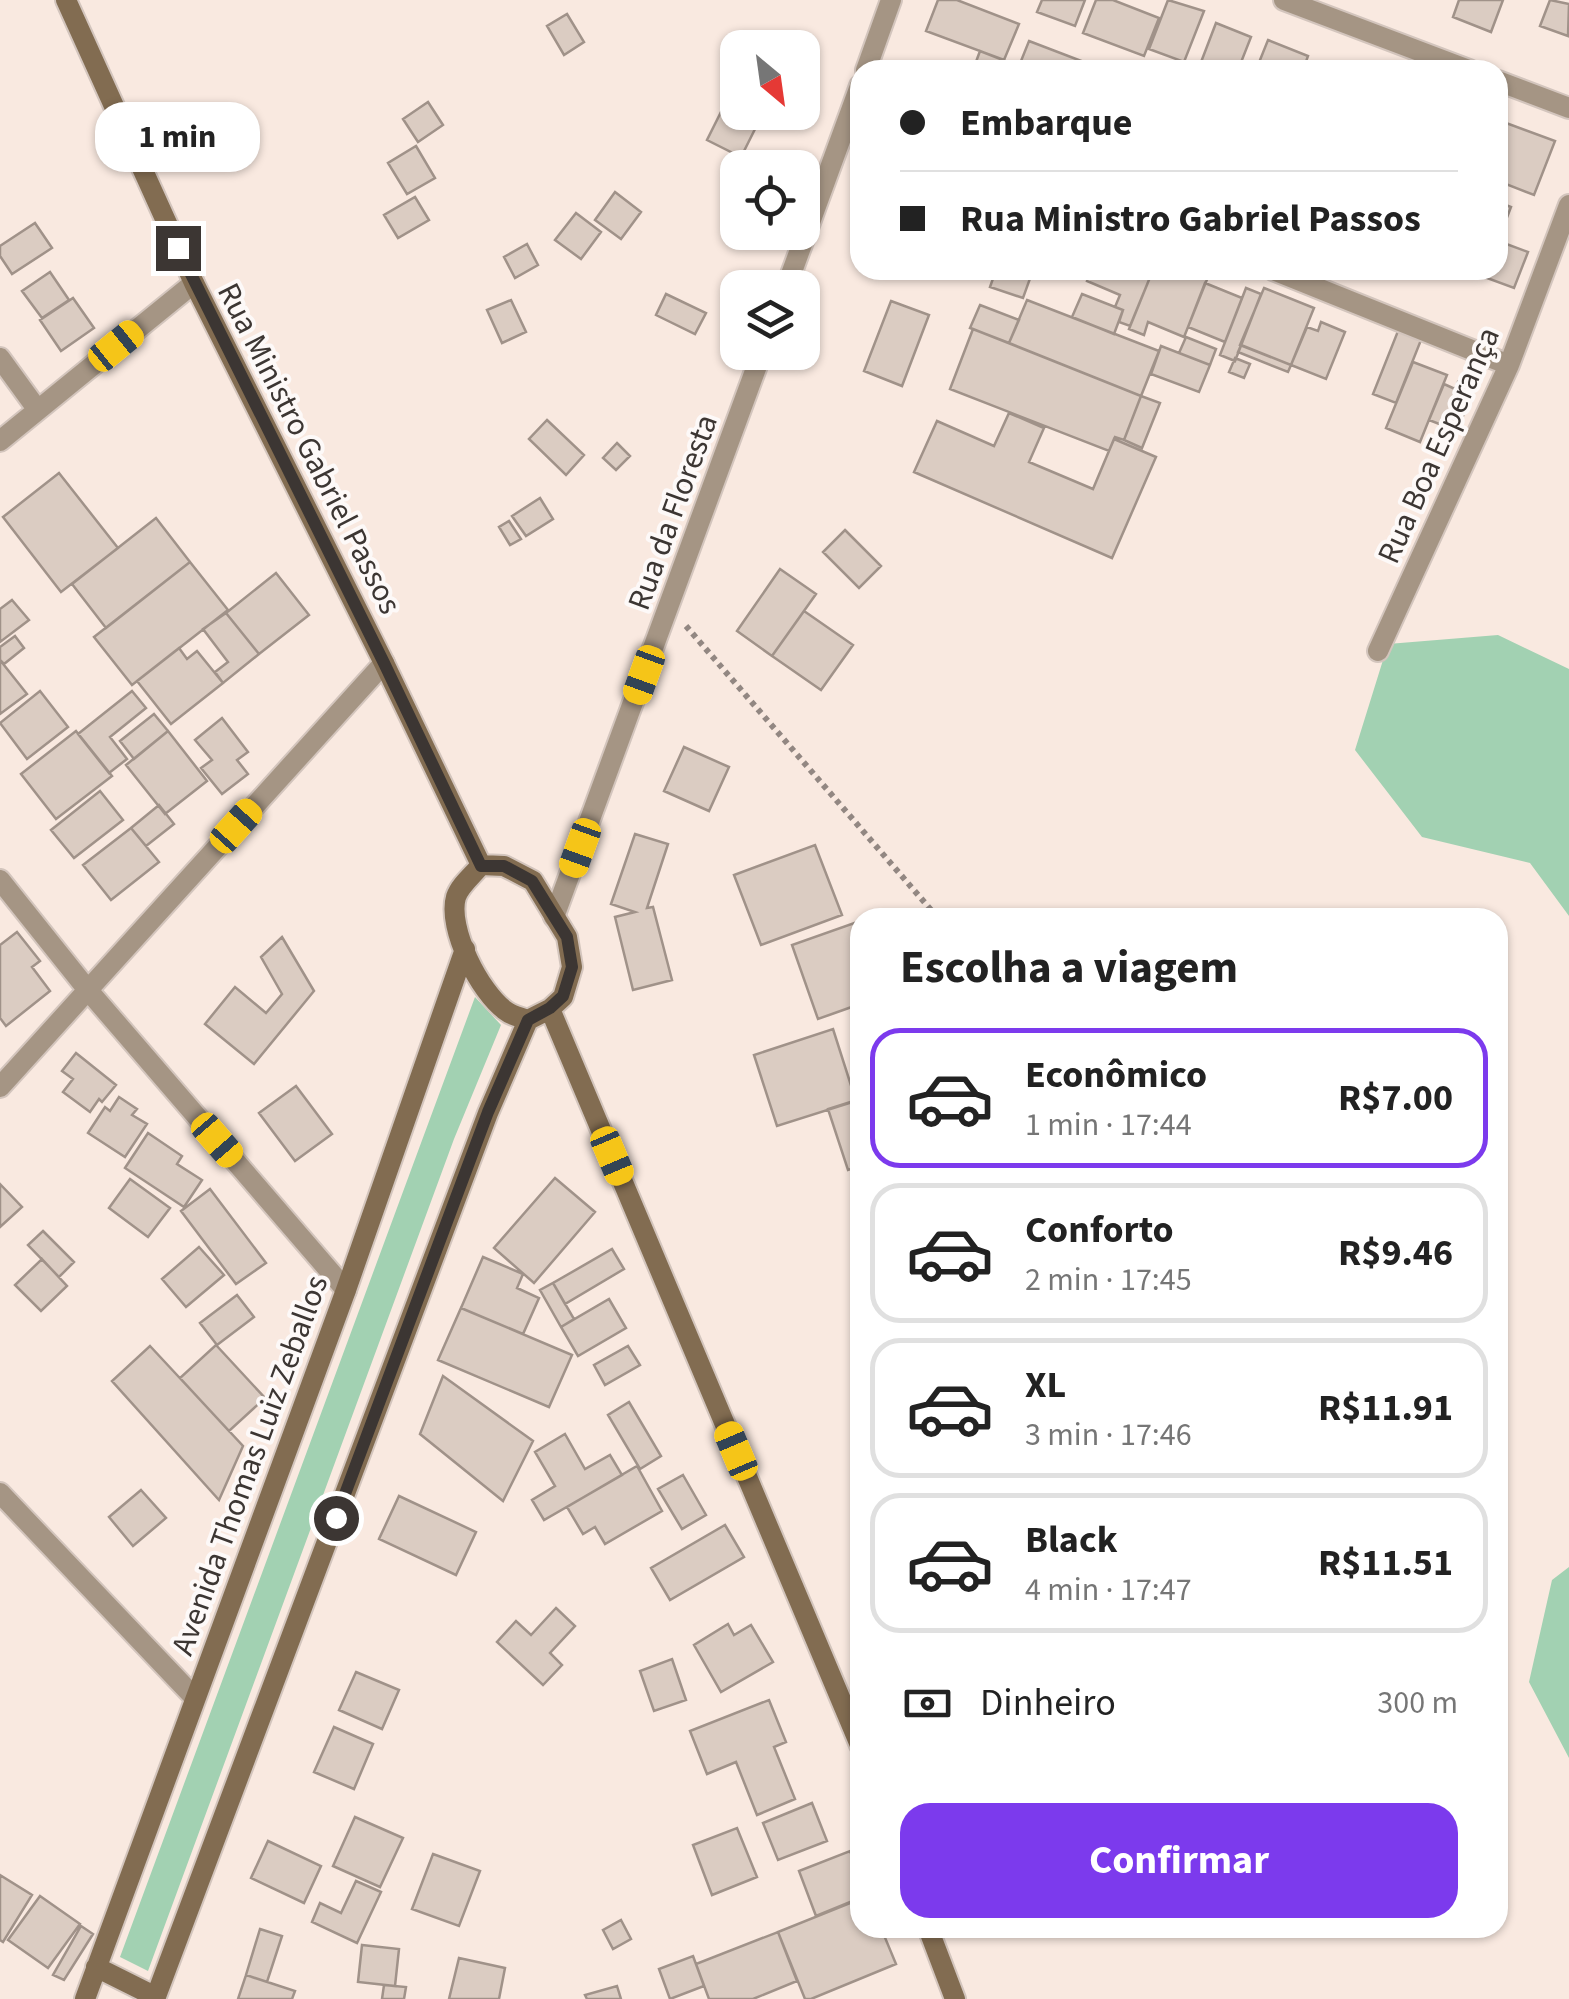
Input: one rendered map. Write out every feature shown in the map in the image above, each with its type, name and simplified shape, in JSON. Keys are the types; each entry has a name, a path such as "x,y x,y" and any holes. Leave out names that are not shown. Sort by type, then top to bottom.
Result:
{"main road":[{"name":"Rua Ministro Gabriel Passos","path":"66,0 194,283 481,866"},
{"path":"96,1967 156,1998 488,1112 528,1020 563,996 572,967 567,937 532,881 504,866 481,866 457,892 454,909 465,949 477,978 493,1000 509,1014 528,1020"},
{"name":"Avenida Thomas Luiz Zeballos","path":"84,1999 346,1290 465,949"},
{"path":"550,1008 850,1721"},
{"path":"932,1938 955,1999"}],"street":[{"path":"870,60 891,0"},
{"path":"1284,0 1443,60"},
{"path":"1508,85 1569,108"},
{"path":"793,270 850,118"},
{"name":"Rua Boa Esperança","path":"1378,651 1508,365 1569,205"},
{"path":"1298,280 1508,365"},
{"path":"0,441 194,283"},
{"path":"0,358 37,410"},
{"name":"Rua da Floresta","path":"554,917 755,370"},
{"path":"0,1087 384,663"},
{"path":"0,880 87,989 346,1290"},
{"path":"0,1493 195,1698"}],"path":[{"path":"669,606 929,908"}],"green space":[{"path":"1498,635 1569,669 1569,916 1530,863 1422,837 1355,750 1388,644"},
{"path":"475,997 501,1025 454,1139 148,1971 120,1957"},
{"path":"1569,1567 1569,1758 1529,1682 1552,1580"}],"building":[{"path":"938,0 957,0 1019,24 1004,60 926,31"},
{"path":"1042,0 1085,0 1075,26 1037,12"},
{"path":"1096,0 1113,0 1159,18 1144,56 1083,33"},
{"path":"1168,0 1204,11 1185,60 1149,49"},
{"path":"1459,0 1503,0 1491,32 1453,17"},
{"path":"1550,0 1569,4 1568,36 1540,26"},
{"path":"567,14 584,42 564,55 547,26"},
{"path":"1216,23 1251,37 1242,60 1202,60"},
{"path":"1268,40 1308,56 1307,60 1260,60"},
{"path":"1029,41 1079,60 1021,60"},
{"path":"980,51 1003,60 977,60"},
{"path":"428,102 443,125 418,142 403,119"},
{"path":"720,114 720,130 754,130 744,150 727,150 707,140"},
{"path":"1508,124 1555,141 1534,195 1508,185"},
{"path":"416,146 435,178 407,194 388,163"},
{"path":"615,192 641,212 621,239 595,220"},
{"path":"415,197 429,220 398,238 384,215"},
{"path":"576,213 601,232 581,259 555,240"},
{"path":"35,223 52,248 12,274 0,256 0,246"},
{"path":"527,244 538,265 515,278 504,257"},
{"path":"1508,245 1528,252 1514,288 1492,280 1508,280"},
{"path":"50,272 69,300 42,318 22,291"},
{"path":"992,280 1029,280 1023,298 990,287"},
{"path":"1149,280 1130,326 1119,322 1123,310 1115,307 1120,295 1087,281"},
{"path":"1149,280 1207,280 1184,337 1148,322 1144,335 1129,329"},
{"path":"1205,283 1242,298 1225,342 1188,327"},
{"path":"1246,288 1261,294 1235,361 1220,355"},
{"path":"1264,288 1314,308 1291,365 1240,345"},
{"path":"666,294 706,313 695,334 656,315"},
{"path":"1082,294 1123,310 1114,334 1072,317"},
{"path":"73,298 94,328 61,351 40,320"},
{"path":"511,300 526,332 502,343 487,310"},
{"path":"1027,300 1159,351 1141,396 1009,343"},
{"path":"891,301 929,315 902,386 864,371"},
{"path":"980,305 1019,320 1009,343 970,328"},
{"path":"1321,322 1345,332 1326,379 1291,365 1307,327 1318,331"},
{"path":"973,329 1141,396 1124,440 1115,437 1109,451 950,389"},
{"path":"1398,331 1421,340 1396,403 1373,394"},
{"path":"1186,337 1216,349 1210,365 1179,353"},
{"path":"1241,345 1291,365 1288,372 1238,352"},
{"path":"1161,346 1210,365 1199,392 1151,374"},
{"path":"1235,358 1250,364 1244,378 1229,372"},
{"path":"1413,362 1447,375 1420,442 1386,428"},
{"path":"1458,382 1474,389 1457,431 1429,420 1444,384 1455,389"},
{"path":"1141,396 1160,403 1142,448 1124,440"},
{"path":"1009,413 1044,428 1029,462 1093,489 1114,439 1156,457 1112,558 914,472 937,421 994,446"},
{"path":"547,420 584,455 566,475 529,439"},
{"path":"617,443 630,456 616,470 603,458"},
{"path":"59,473 118,548 61,592 3,517"},
{"path":"540,498 553,519 526,536 512,516"},
{"path":"156,518 190,562 106,628 72,584"},
{"path":"509,521 521,539 510,545 499,527"},
{"path":"845,530 881,566 859,588 823,552"},
{"path":"190,562 228,610 132,685 94,637"},
{"path":"780,569 816,594 772,656 737,631"},
{"path":"276,573 309,615 259,654 226,613"},
{"path":"12,600 29,620 0,642 0,609"},
{"path":"804,611 853,645 821,690 772,656"},
{"path":"226,613 259,654 223,683 215,672 228,662 203,629"},
{"path":"15,636 24,648 4,664 0,647"},
{"path":"179,648 187,659 197,651 223,683 171,724 137,681"},
{"path":"0,660 27,694 0,714"},
{"path":"40,691 68,727 27,759 0,723"},
{"path":"132,691 146,708 110,737 127,759 109,773 78,734"},
{"path":"154,714 168,731 134,759 120,741"},
{"path":"222,718 248,752 237,760 248,774 222,794 201,768 212,760 195,740"},
{"path":"76,731 112,776 56,819 21,774"},
{"path":"168,731 207,781 165,814 126,765"},
{"path":"684,747 729,767 709,811 664,791"},
{"path":"100,791 123,820 74,858 51,830"},
{"path":"159,805 174,824 146,846 131,828"},
{"path":"131,828 159,862 111,900 83,865"},
{"path":"635,834 668,844 647,908 653,907 672,980 633,990 615,917 635,912 611,904"},
{"path":"815,845 842,915 761,945 734,875"},
{"path":"850,925 850,1008 818,1019 792,945"},
{"path":"17,932 40,961 32,967 50,991 6,1026 0,1018 0,945"},
{"path":"282,937 314,991 254,1064 205,1024 235,987 266,1013 282,994 261,957"},
{"path":"833,1029 850,1082 850,1103 777,1126 754,1055"},
{"path":"76,1053 116,1085 90,1112 63,1092 73,1079 62,1071"},
{"path":"296,1086 332,1134 295,1161 259,1113"},
{"path":"119,1097 137,1109 132,1115 147,1124 125,1157 88,1133 105,1107 110,1111"},
{"path":"850,1102 850,1169 848,1170 828,1109"},
{"path":"148,1133 182,1156 177,1164 202,1180 184,1207 125,1168"},
{"path":"555,1178 595,1212 534,1283 494,1248"},
{"path":"130,1179 170,1208 148,1237 109,1208"},
{"path":"0,1184 22,1207 0,1227"},
{"path":"210,1189 266,1263 236,1284 181,1211"},
{"path":"43,1231 74,1262 59,1277 28,1245"},
{"path":"199,1247 224,1275 186,1307 162,1279"},
{"path":"612,1249 624,1269 565,1304 553,1283"},
{"path":"483,1257 523,1274 517,1288 539,1298 523,1334 461,1308"},
{"path":"42,1259 67,1286 41,1311 15,1285"},
{"path":"553,1283 574,1319 561,1327 540,1290"},
{"path":"237,1295 254,1317 217,1345 200,1323"},
{"path":"609,1299 626,1328 578,1356 561,1327"},
{"path":"461,1308 572,1355 549,1407 438,1360"},
{"path":"216,1345 265,1398 229,1431 180,1378"},
{"path":"150,1346 243,1446 219,1500 112,1381"},
{"path":"628,1346 640,1365 605,1385 594,1365"},
{"path":"443,1376 533,1441 503,1501 420,1434"},
{"path":"629,1402 661,1456 640,1469 608,1415"},
{"path":"565,1434 585,1469 610,1455 622,1475 544,1520 532,1500 555,1486 535,1452"},
{"path":"637,1466 662,1511 605,1544 595,1527 583,1534 567,1507"},
{"path":"683,1475 706,1515 682,1529 658,1489"},
{"path":"141,1490 166,1518 133,1546 109,1517"},
{"path":"399,1496 476,1532 456,1575 379,1539"},
{"path":"725,1525 744,1557 670,1600 651,1568"},
{"path":"556,1608 575,1626 550,1653 562,1665 543,1685 497,1642 516,1621 531,1635"},
{"path":"728,1624 734,1635 751,1625 773,1662 721,1692 694,1645"},
{"path":"672,1659 686,1700 654,1711 640,1671"},
{"path":"356,1672 399,1690 382,1729 339,1710"},
{"path":"769,1700 786,1742 774,1747 795,1799 757,1815 736,1762 707,1774 690,1731"},
{"path":"334,1727 373,1744 354,1789 314,1772"},
{"path":"812,1803 827,1841 778,1860 763,1823"},
{"path":"355,1817 403,1838 380,1887 333,1866"},
{"path":"737,1828 757,1877 712,1895 693,1845"},
{"path":"268,1841 321,1866 304,1903 251,1878"},
{"path":"850,1851 850,1902 816,1916 799,1871"},
{"path":"433,1854 480,1871 459,1926 412,1909"},
{"path":"0,1875 32,1895 3,1942 0,1940"},
{"path":"356,1881 381,1892 357,1943 312,1922 320,1903 341,1913"},
{"path":"40,1896 80,1924 48,1968 8,1940"},
{"path":"850,1903 850,1938 885,1938 896,1964 805,1999 778,1932"},
{"path":"621,1920 631,1939 613,1949 603,1930"},
{"path":"81,1926 93,1934 64,1980 53,1975"},
{"path":"260,1929 282,1936 267,1982 246,1975"},
{"path":"778,1932 797,1981 753,1999 709,1999 696,1964"},
{"path":"362,1945 399,1949 395,1986 358,1982"},
{"path":"693,1956 704,1986 670,1999 659,1969"},
{"path":"459,1958 505,1968 499,1999 449,1999"},
{"path":"246,1975 295,1991 292,1999 238,1999"},
{"path":"384,1985 406,1987 404,1999 382,1999"},
{"path":"617,1986 621,1999 587,1999 585,1995"}],"route":[{"path":"178,248 481,866 504,866 532,881 567,937 572,967 563,996 528,1020 488,1112 336,1518"}]}
